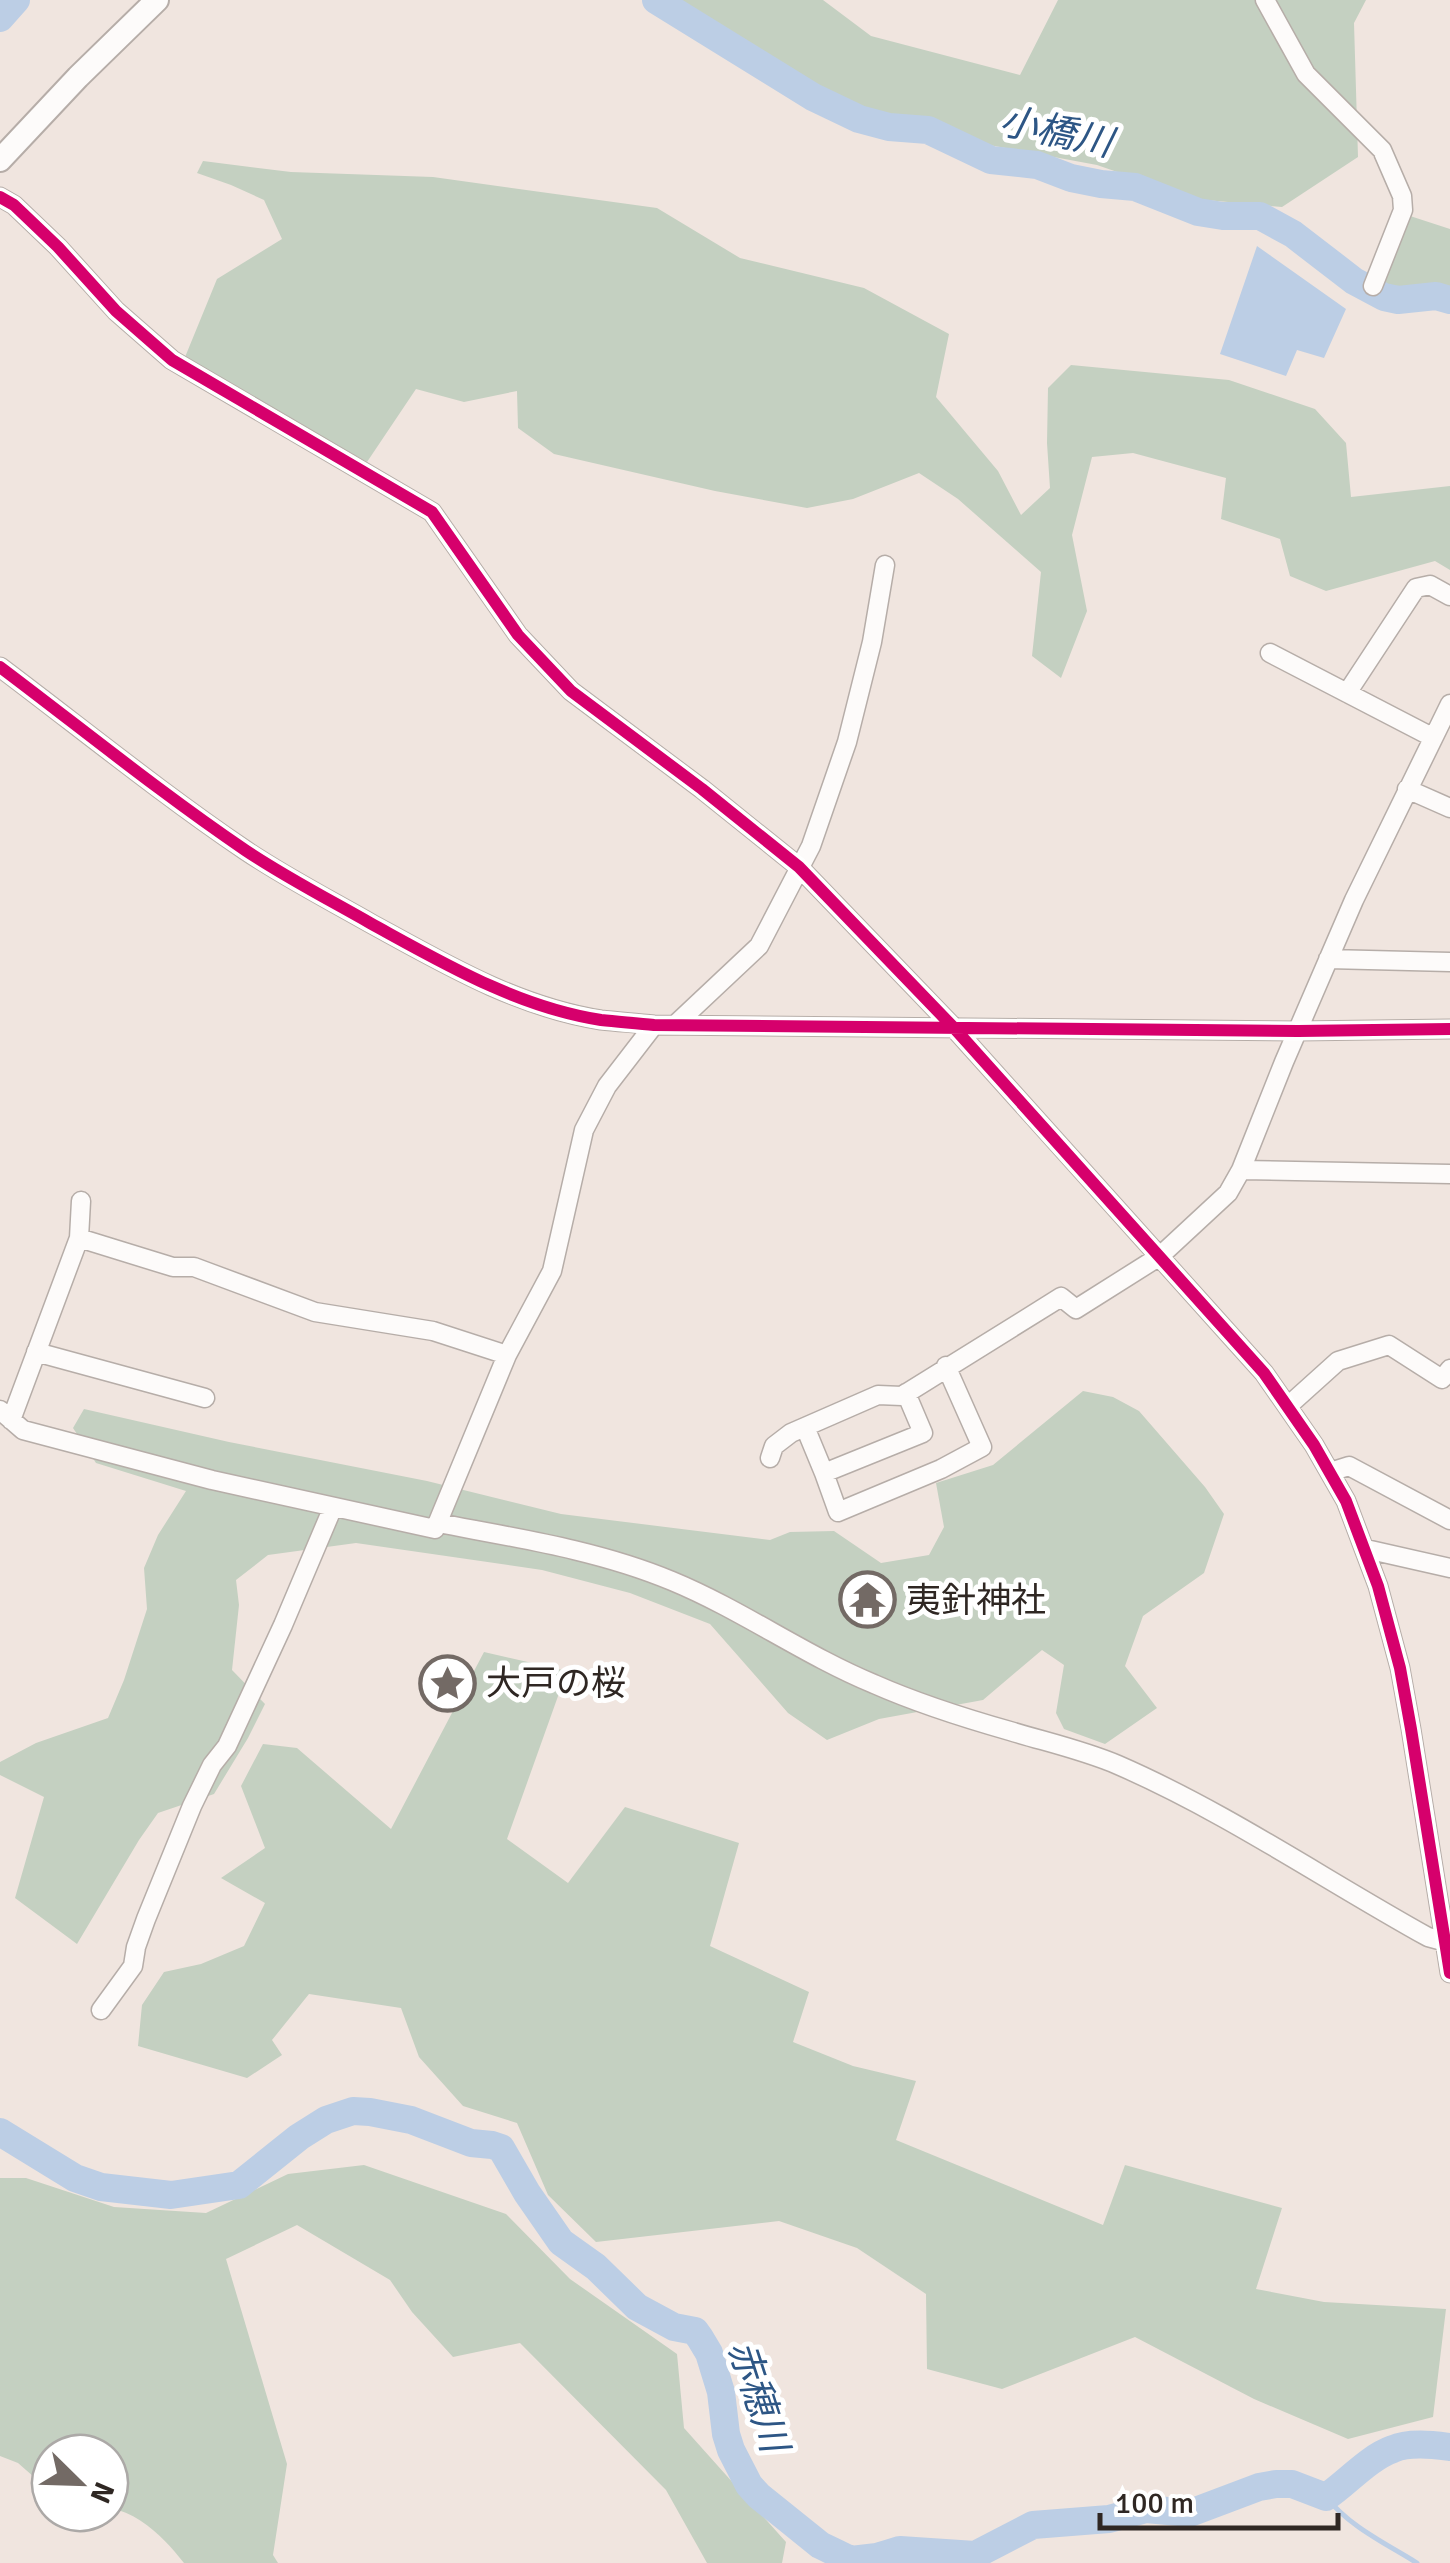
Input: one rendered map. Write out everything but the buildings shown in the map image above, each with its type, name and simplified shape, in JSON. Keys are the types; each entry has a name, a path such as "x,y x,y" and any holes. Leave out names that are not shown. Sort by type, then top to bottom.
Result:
{"main road":[{"path":"0,160 157,0"}],"street":[{"path":"1266,0 1306,74 1382,150 1402,196 1403,210 1373,286"},
{"path":"0,197 14,204 116,311 172,360 432,512 518,635 571,691 799,866 955,1028 1253,1360 1330,1472 1366,1549 1400,1668 1450,1973"},
{"path":"675,1025 760,946 822,820 872,642 885,565"},
{"path":"1347,693 1416,588 1430,585 1450,596"},
{"path":"1270,653 1432,737"},
{"path":"0,668 245,850 288,877 445,964 500,990 554,1008 599,1019 654,1025 1450,1030"},
{"path":"770,1458 774,1446 791,1433 878,1395 902,1396 1062,1296 1076,1309 1160,1256 1228,1193 1328,959 1450,704"},
{"path":"1407,789 1450,808"},
{"path":"1328,959 1450,962"},
{"path":"81,1201 78,1238 36,1352 6,1415 23,1430 212,1480 435,1529 506,1355 552,1271 584,1130 607,1086 654,1025"},
{"path":"1241,1170 1450,1174"},
{"path":"78,1238 172,1267 194,1267 315,1312 433,1331 506,1355"},
{"path":"1288,1406 1338,1361 1389,1345 1442,1379 1450,1368"},
{"path":"36,1352 205,1398"},
{"path":"805,1427 838,1512 941,1469 982,1447 946,1366"},
{"path":"824,1473 923,1432 906,1393"},
{"path":"1330,1472 1349,1466 1450,1520"},
{"path":"101,2010 133,1966 136,1946 192,1806 227,1746 334,1507"},
{"path":"438,1524 628,1564 715,1600 827,1663 877,1686 1006,1730 1081,1750 1237,1826 1413,1929 1447,1943"},
{"path":"1366,1549 1450,1568"}],"green space":[{"path":"677,0 823,0 871,36 1020,75 1058,0 1366,0 1354,23 1358,157 1282,207 1195,199 1097,165 989,145 847,106"},
{"path":"203,161 291,172 433,177 657,208 740,258 864,288 949,334 936,397 998,471 1021,515 1050,488 1048,388 1071,365 1229,380 1315,409 1346,443 1351,497 1450,486 1450,570 1435,561 1326,591 1290,576 1280,539 1221,519 1226,478 1133,453 1092,457 1072,535 1087,611 1061,678 1032,656 1041,572 958,499 919,473 853,499 807,508 715,491 554,454 518,428 517,391 464,402 416,389 367,462 183,362 217,279 282,239 264,200 197,173"},
{"path":"1407,215 1450,229 1450,295 1384,285"},
{"path":"1083,1391 1113,1397 1139,1411 1224,1514 1204,1573 1143,1616 1125,1666 1157,1708 1105,1744 1064,1729 1056,1713 1064,1665 1042,1650 983,1700 879,1719 827,1740 788,1713 710,1624 630,1593 542,1570 356,1543 268,1555 236,1580 239,1605 232,1670 265,1704 214,1794 158,1813 77,1944 15,1898 44,1797 0,1775 0,1762 36,1743 108,1718 147,1609 144,1568 158,1535 186,1491 96,1463 73,1428 84,1409 427,1481 561,1514 770,1540 790,1532 834,1531 881,1563 929,1555 944,1527 936,1483 993,1465"},
{"path":"484,1652 567,1671 507,1839 568,1883 625,1807 739,1843 710,1946 809,1992 793,2042 853,2066 916,2081 896,2140 1103,2225 1125,2165 1282,2208 1256,2289 1324,2302 1446,2309 1433,2417 1348,2439 1254,2399 1135,2337 1002,2389 927,2369 926,2294 857,2248 779,2221 596,2242 548,2195 517,2123 463,2106 419,2057 401,2008 309,1994 272,2040 282,2055 247,2078 138,2046 142,2005 164,1972 201,1964 244,1946 265,1903 221,1878 265,1848 241,1786 263,1744 297,1748 391,1829"},
{"path":"364,2165 506,2214 570,2279 677,2354 684,2428 786,2542 782,2563 707,2563 666,2490 520,2343 453,2357 412,2312 390,2280 297,2225 226,2259 287,2464 273,2555 278,2563 184,2563 152,2529 130,2515 130,2433 30,2433 30,2474 18,2463 0,2456 0,2178 26,2178 114,2207 206,2213 288,2174"}],"water":[{"path":"1257,246 1346,309 1324,358 1297,350 1286,376 1220,354"}],"waterway":[{"name":"小橋川","path":"0,18 16,0"},
{"name":"小橋川","path":"656,0 813,97 859,119 889,127 928,130 991,160 1037,165 1071,178 1135,187 1198,212 1260,216 1293,234 1354,281 1384,297 1398,300 1436,296 1450,300"},
{"name":"赤穂川","path":"0,2132 75,2178 101,2187 171,2195 239,2185 299,2137 326,2120 353,2111 411,2120 471,2143 501,2148 561,2242 596,2267 637,2307 674,2327 695,2331 709,2353 721,2392 726,2434 749,2485 820,2545 851,2560 900,2550 975,2555 1033,2525 1109,2519 1146,2509 1190,2513 1276,2484 1292,2484 1326,2497 1393,2449 1414,2445 1450,2447"},
{"path":"1326,2497 1357,2526 1417,2563"}],"cycle path":[{"path":"0,197 14,205 116,311 172,360 432,512 518,635 571,691 799,867 955,1029 1264,1373 1314,1445 1346,1501 1378,1586 1400,1668 1450,1973"},
{"path":"0,667 183,806 276,869 453,968 510,994 570,1014 654,1025 1450,1029"}],"place":[{"name":"夷針神社","path":"867,1600"},
{"name":"大戸の桜","path":"447,1683"}]}
